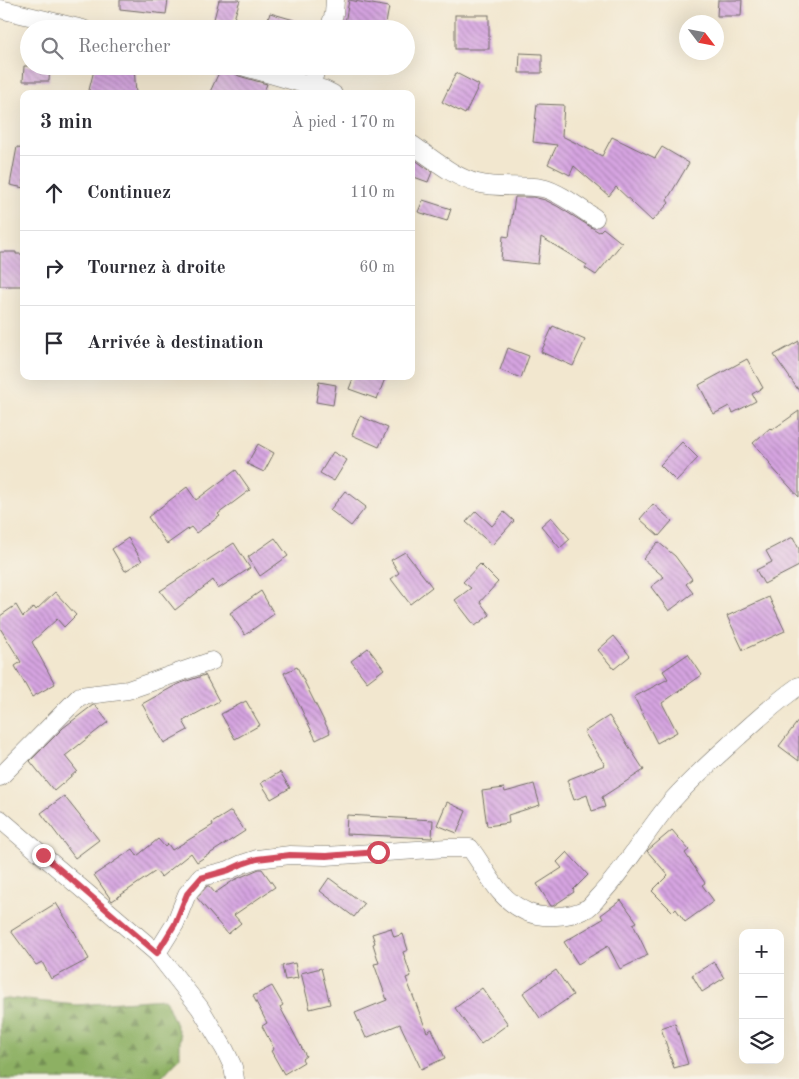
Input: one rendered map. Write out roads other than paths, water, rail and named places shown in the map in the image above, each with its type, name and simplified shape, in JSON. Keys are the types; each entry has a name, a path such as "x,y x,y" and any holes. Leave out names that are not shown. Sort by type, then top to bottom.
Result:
{"street":[{"path":"332,20 335,0"},
{"path":"0,9 46,20"},
{"path":"274,75 325,90"},
{"path":"312,86 315,75"},
{"path":"415,147 458,175 479,184 542,188 553,191 595,218"},
{"path":"0,777 80,696 128,690 212,661"},
{"path":"157,953 175,924 187,894 201,878 257,859 290,855 326,856 470,848 503,898 527,912 542,916 564,916 587,909 608,887 670,803 707,765 763,714 799,686"},
{"path":"0,819 157,953 200,1008 225,1050 233,1068 235,1079"}]}
